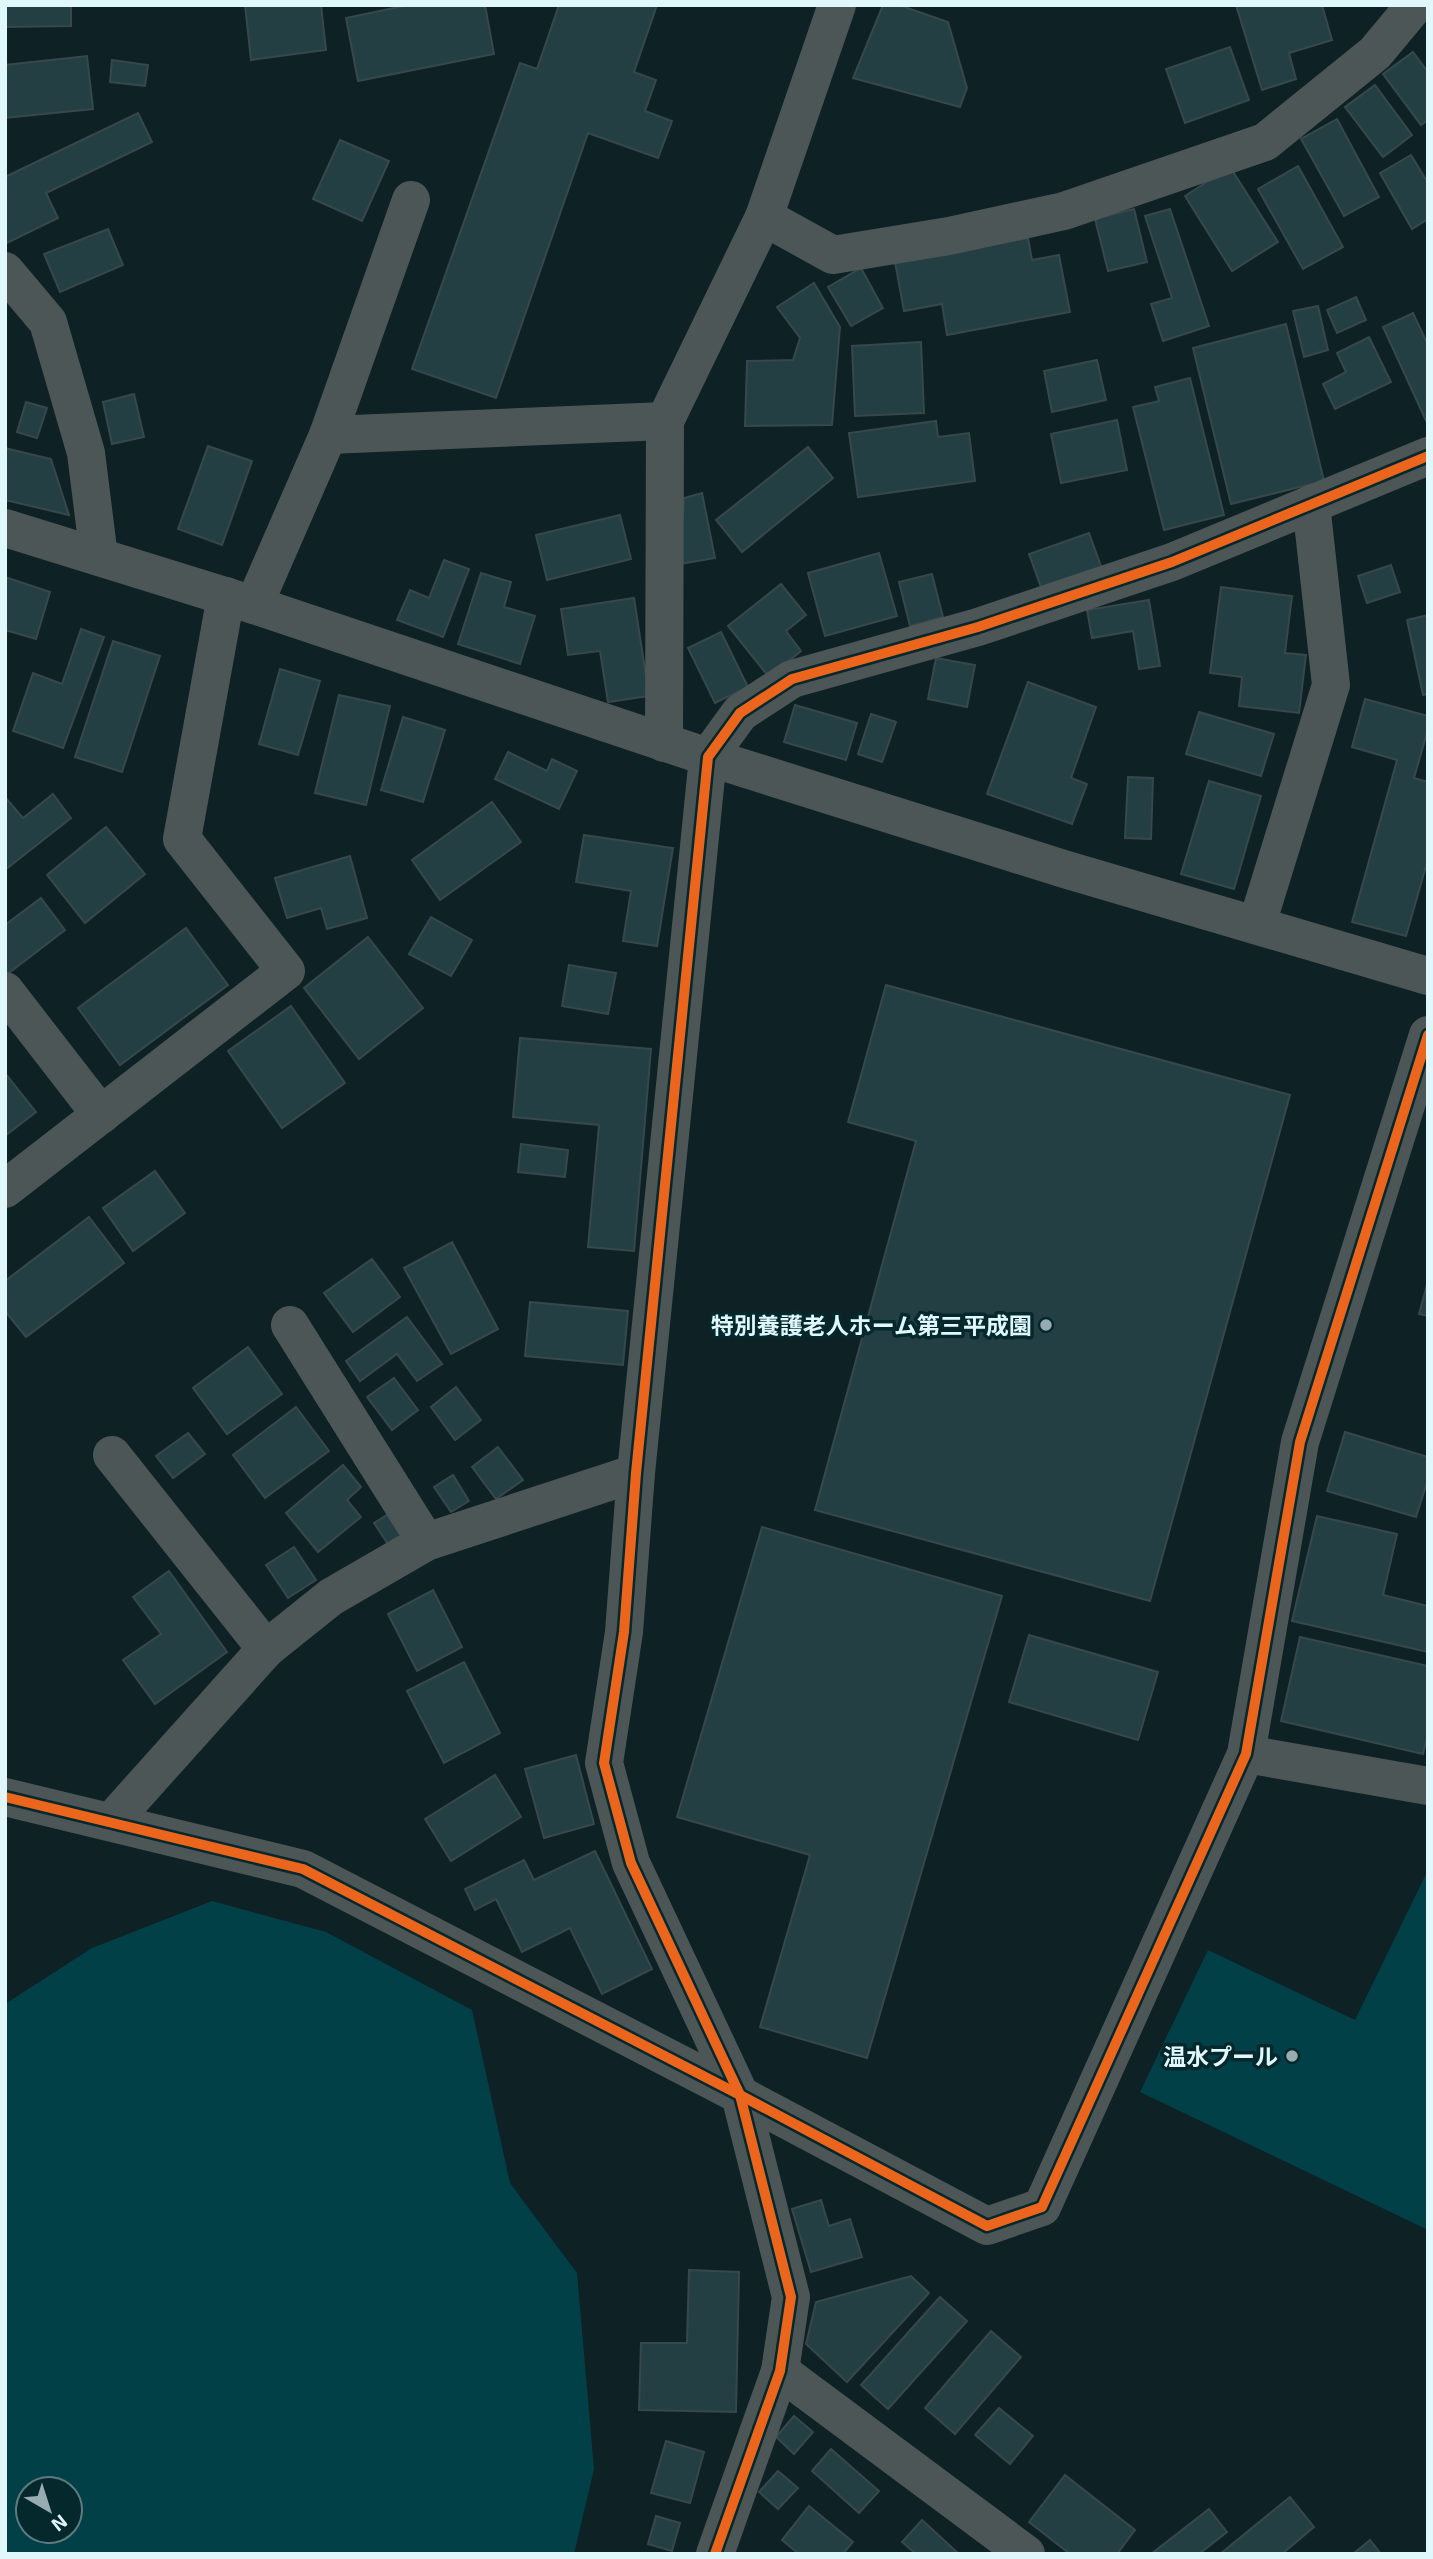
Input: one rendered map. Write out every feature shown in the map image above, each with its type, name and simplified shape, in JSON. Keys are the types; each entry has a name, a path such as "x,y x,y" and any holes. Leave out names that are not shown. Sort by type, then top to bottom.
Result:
{"street":[{"path":"764,217 833,255 949,236 1064,211 1265,142 1375,53 1415,5"},
{"path":"664,743 665,421 764,217 834,6"},
{"path":"5,1189 286,971 182,839 240,601 328,435 411,200"},
{"path":"5,271 48,322 86,453 99,558"},
{"path":"328,435 665,421"},
{"path":"727,2548 780,2371 791,2297 740,2095 631,1863 604,1763 624,1632 636,1473 708,757 740,713 792,679 978,627 1172,562 1428,456"},
{"path":"1257,924 1331,685 1311,504"},
{"path":"5,528 240,601 664,743 1063,869 1428,976"},
{"path":"5,991 101,1115"},
{"path":"14,1799 303,1870 740,2095 987,2226 1042,2207 1246,1754 1300,1442 1428,1035"},
{"path":"290,1325 426,1542"},
{"path":"112,1455 266,1649"},
{"path":"111,1822 266,1649 331,1597 426,1542 636,1473"},
{"path":"1246,1754 1428,1786"},
{"path":"780,2371 1026,2554"}],"shaded area":[{"name":"温水プール","path":"1428,1870 1428,2230 1140,2092 1208,1950 1355,2020"},
{"path":"212,1901 326,1932 472,2010 510,2183 577,2273 594,2469 574,2554 5,2554 5,2004 92,1948"}],"building":[{"path":"5,5 71,5 71,26 5,27"},
{"path":"245,5 321,5 326,50 251,60"},
{"path":"408,5 485,5 494,54 358,81 346,18"},
{"path":"559,5 657,5 634,72 656,80 645,111 672,121 658,158 588,133 496,398 412,369 520,63 537,69"},
{"path":"883,5 899,5 948,22 967,88 960,107 853,78"},
{"path":"1236,5 1322,5 1332,40 1289,53 1296,79 1262,90"},
{"path":"1230,47 1249,100 1185,123 1166,69"},
{"path":"1413,52 1428,72 1428,120 1421,125 1383,74"},
{"path":"87,56 93,109 5,118 5,65"},
{"path":"112,60 148,65 145,86 110,82"},
{"path":"1375,85 1412,135 1383,157 1345,107"},
{"path":"138,113 152,142 46,193 58,218 5,244 5,177"},
{"path":"1337,119 1379,197 1344,216 1301,139"},
{"path":"340,140 389,161 362,221 313,199"},
{"path":"1411,155 1428,183 1428,219 1412,229 1380,173"},
{"path":"1298,166 1343,247 1303,269 1258,189"},
{"path":"1230,167 1278,242 1232,271 1185,196"},
{"path":"1134,209 1147,262 1108,271 1095,219"},
{"path":"1170,209 1209,326 1163,341 1151,304 1172,298 1145,216"},
{"path":"108,229 123,265 60,292 44,254"},
{"path":"1028,238 1032,260 1059,255 1070,312 947,335 942,304 904,311 895,262"},
{"path":"861,268 883,308 851,326 828,287"},
{"path":"814,283 840,327 832,425 745,426 747,361 793,360 800,338 777,307"},
{"path":"1356,297 1366,320 1337,333 1327,310"},
{"path":"1318,306 1328,350 1304,357 1293,311"},
{"path":"1413,313 1428,345 1428,425 1383,327"},
{"path":"1286,324 1324,481 1231,504 1193,348"},
{"path":"1369,337 1391,382 1335,409 1323,384 1346,372 1337,353"},
{"path":"921,342 924,413 855,416 852,346"},
{"path":"1097,360 1106,400 1052,412 1044,371"},
{"path":"1190,378 1224,515 1164,530 1133,407 1159,401 1155,387"},
{"path":"134,394 144,437 112,444 103,402"},
{"path":"26,402 47,408 37,438 17,432"},
{"path":"1117,420 1127,470 1061,483 1051,434"},
{"path":"936,421 938,437 969,433 975,481 858,497 849,433"},
{"path":"208,446 252,461 222,545 178,529"},
{"path":"808,447 833,478 742,552 716,520"},
{"path":"5,448 51,459 69,515 5,500"},
{"path":"702,493 715,558 680,564 684,498"},
{"path":"620,515 631,559 547,580 536,535"},
{"path":"1089,533 1102,569 1042,590 1029,554"},
{"path":"879,553 897,616 825,636 808,573"},
{"path":"444,560 469,569 443,637 397,620 410,590 429,598"},
{"path":"1391,565 1400,592 1367,603 1358,576"},
{"path":"481,573 511,582 504,607 535,616 520,664 458,644"},
{"path":"932,574 943,617 910,626 899,582"},
{"path":"5,577 50,592 36,639 5,630"},
{"path":"781,584 806,615 786,631 801,651 769,677 728,626"},
{"path":"1221,587 1292,596 1285,653 1306,655 1299,713 1239,706 1242,677 1210,673"},
{"path":"634,598 649,696 608,702 600,651 568,655 561,609"},
{"path":"1149,600 1160,666 1139,669 1133,631 1092,638 1087,610"},
{"path":"1428,615 1428,694 1423,695 1407,620"},
{"path":"81,629 104,637 63,748 13,731 33,673 62,684"},
{"path":"721,632 748,687 715,703 688,648"},
{"path":"113,641 160,656 122,772 75,757"},
{"path":"936,658 975,665 967,707 928,699"},
{"path":"280,669 320,681 298,755 259,744"},
{"path":"1028,682 1096,707 1071,778 1087,784 1072,824 987,794"},
{"path":"339,695 390,706 366,805 315,793"},
{"path":"1365,699 1428,716 1428,729 1414,778 1428,782 1428,859 1406,936 1352,922 1397,760 1352,747"},
{"path":"795,705 857,723 846,760 784,742"},
{"path":"1199,712 1274,734 1261,776 1186,754"},
{"path":"871,714 896,722 882,762 858,754"},
{"path":"403,717 445,730 423,802 381,790"},
{"path":"508,752 547,771 552,759 577,771 559,809 495,779"},
{"path":"1128,777 1153,778 1151,839 1125,838"},
{"path":"1209,781 1261,796 1234,889 1181,874"},
{"path":"53,794 71,818 5,870 5,797 23,818"},
{"path":"492,802 521,842 440,900 412,860"},
{"path":"106,827 145,874 85,923 47,875"},
{"path":"584,835 673,848 657,946 623,941 631,891 576,882"},
{"path":"350,856 367,918 327,929 321,908 287,918 275,878"},
{"path":"41,898 65,930 5,976 5,925"},
{"path":"431,917 472,940 451,976 409,954"},
{"path":"186,928 228,985 120,1065 78,1008"},
{"path":"368,937 423,1008 359,1059 304,988"},
{"path":"569,965 616,973 608,1014 562,1006"},
{"name":"特別養護老人ホーム第三平成園","path":"886,985 1290,1095 1150,1601 815,1510 916,1141 848,1122"},
{"path":"291,1006 345,1083 282,1128 228,1051"},
{"path":"520,1038 651,1049 634,1251 588,1247 599,1125 513,1117"},
{"path":"5,1073 36,1112 5,1136"},
{"path":"521,1144 568,1150 565,1177 518,1172"},
{"path":"155,1171 185,1213 133,1251 103,1208"},
{"path":"89,1217 124,1263 26,1337 5,1311 5,1281"},
{"path":"452,1242 498,1329 451,1354 404,1268"},
{"path":"372,1259 400,1297 353,1332 324,1293"},
{"path":"1428,1281 1428,1316 1419,1314"},
{"path":"530,1302 628,1311 623,1365 525,1356"},
{"path":"407,1317 442,1364 417,1381 397,1354 360,1381 346,1361"},
{"path":"248,1347 282,1394 227,1434 193,1388"},
{"path":"394,1378 418,1410 392,1430 367,1397"},
{"path":"456,1387 481,1420 455,1440 431,1407"},
{"path":"296,1407 329,1451 265,1498 233,1455"},
{"path":"1345,1432 1428,1457 1428,1479 1416,1517 1327,1491"},
{"path":"188,1433 205,1454 173,1478 156,1456"},
{"path":"498,1447 523,1480 496,1499 472,1467"},
{"path":"343,1465 361,1487 347,1500 361,1517 318,1552 286,1513"},
{"path":"453,1475 469,1501 451,1512 434,1487"},
{"path":"393,1511 410,1537 391,1549 374,1523"},
{"path":"1317,1516 1397,1534 1383,1595 1428,1606 1428,1652 1292,1621"},
{"path":"762,1527 1002,1596 867,2058 760,2027 810,1855 677,1817"},
{"path":"294,1547 316,1580 288,1598 266,1565"},
{"path":"169,1571 227,1652 155,1704 123,1660 161,1634 133,1597"},
{"path":"433,1590 462,1647 417,1671 388,1614"},
{"path":"1029,1635 1158,1672 1138,1740 1009,1702"},
{"path":"1300,1637 1428,1666 1428,1733 1423,1754 1281,1721"},
{"path":"464,1662 500,1733 444,1763 407,1691"},
{"path":"576,1755 594,1824 544,1838 525,1769"},
{"path":"495,1775 521,1817 451,1861 425,1819"},
{"path":"595,1851 652,1969 602,1994 570,1928 522,1952 496,1899 475,1910 465,1889 524,1860 534,1880"},
{"path":"821,2200 829,2226 850,2219 862,2257 811,2272 792,2209"},
{"path":"689,2270 739,2272 736,2412 639,2410 641,2343 687,2343"},
{"path":"911,2276 929,2293 847,2382 806,2344 816,2302"},
{"path":"940,2297 967,2321 888,2409 861,2385"},
{"path":"991,2331 1021,2357 955,2434 925,2408"},
{"path":"999,2408 1033,2436 1010,2464 975,2435"},
{"path":"794,2416 813,2432 794,2454 776,2437"},
{"path":"666,2441 704,2452 690,2503 651,2493"},
{"path":"831,2449 879,2491 859,2513 812,2471"},
{"path":"778,2471 798,2488 778,2509 759,2492"},
{"path":"1065,2475 1135,2530 1117,2554 1070,2554 1029,2522"},
{"path":"1290,2497 1314,2527 1282,2554 1220,2554"},
{"path":"809,2506 853,2542 843,2554 799,2554 782,2540"},
{"path":"1209,2509 1227,2532 1199,2554 1151,2554"},
{"path":"656,2516 680,2523 672,2551 648,2544"},
{"path":"922,2520 959,2554 916,2554 902,2542"},
{"path":"1370,2540 1381,2554 1353,2554"}],"cycle path":[{"path":"715,2554 780,2371 791,2297 740,2095 631,1863 604,1763 624,1632 636,1473 708,757 740,713 792,679 978,627 1172,562 1428,456"},
{"path":"5,1797 303,1869 987,2226 1042,2207 1246,1754 1300,1442 1428,1035"}],"place":[{"name":"特別養護老人ホーム第三平成園","path":"1046,1325"},
{"name":"温水プール","path":"1292,2056"}]}
